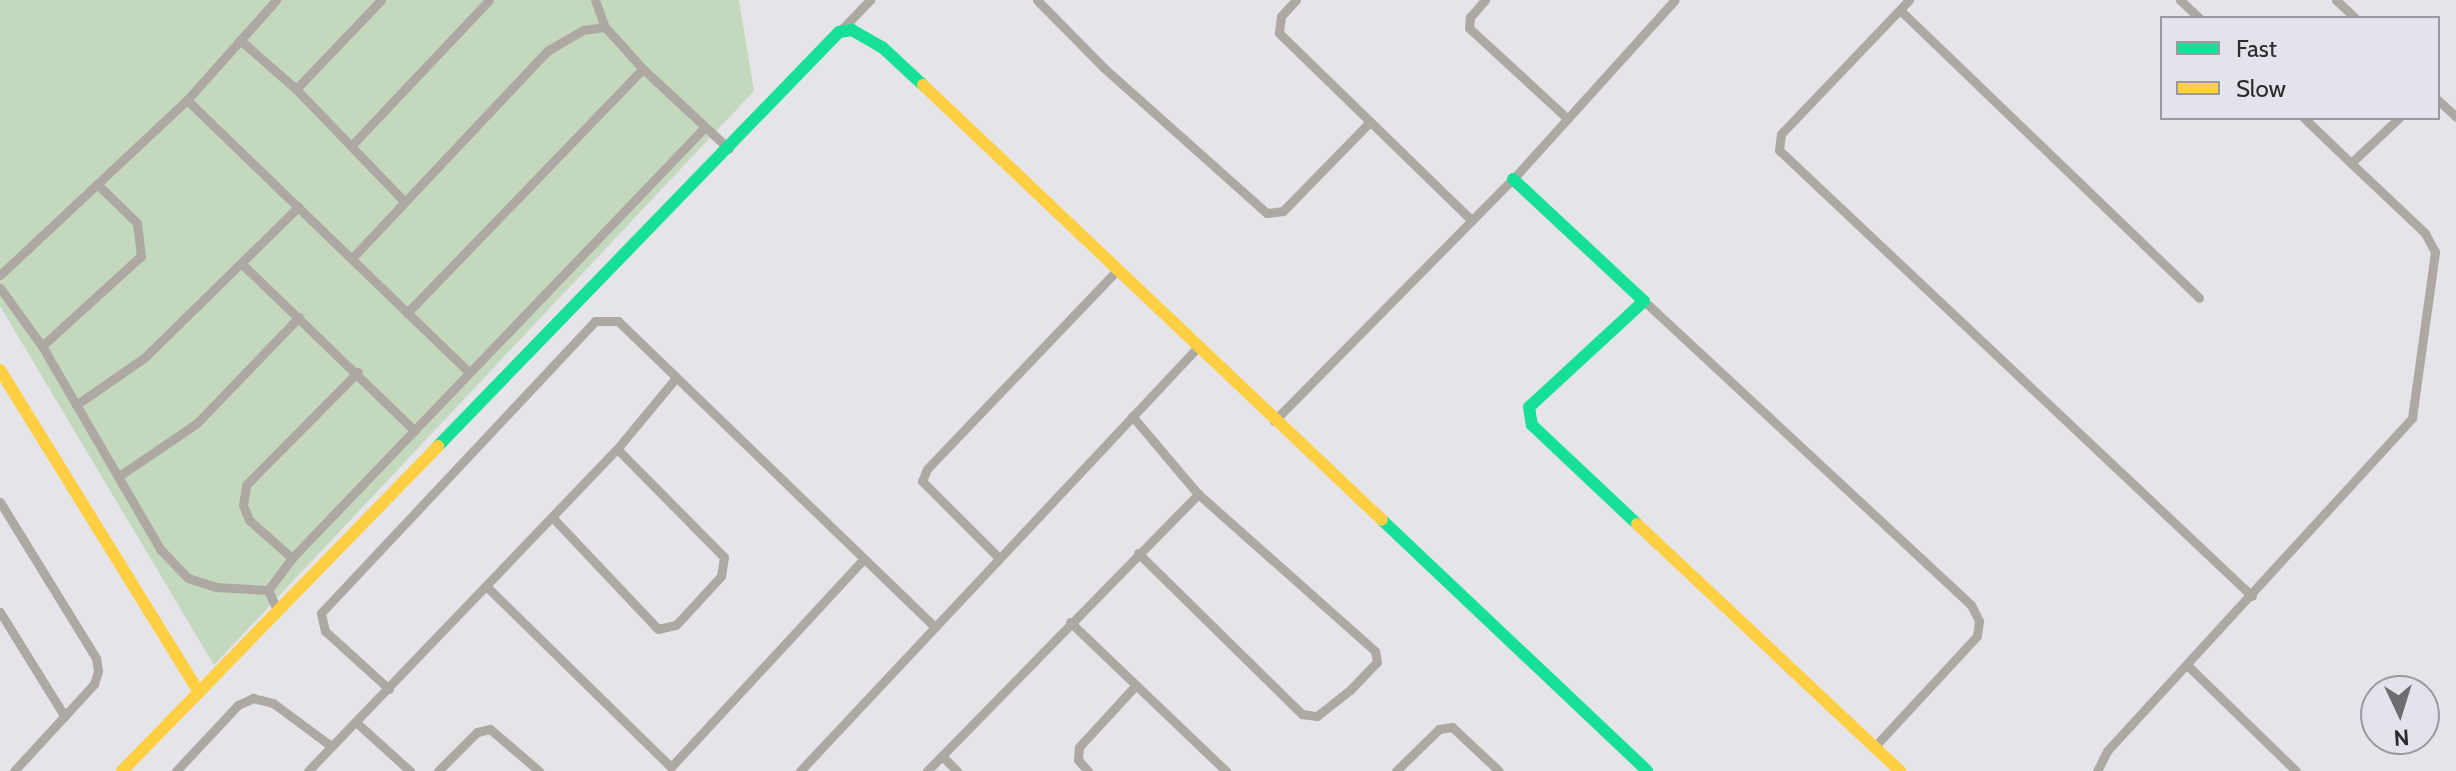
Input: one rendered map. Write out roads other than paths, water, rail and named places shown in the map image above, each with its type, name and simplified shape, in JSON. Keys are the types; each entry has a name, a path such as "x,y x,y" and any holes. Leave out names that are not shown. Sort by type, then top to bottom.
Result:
{"street":[{"path":"0,275 187,100 276,0"},
{"path":"296,89 381,0"},
{"path":"352,145 489,0"},
{"path":"595,0 605,27 643,69 729,149"},
{"path":"122,771 729,149 870,0"},
{"path":"1037,0 1104,68 1267,213 1283,211 1368,124"},
{"path":"1296,0 1281,16 1279,33 1368,124 1472,221"},
{"path":"1485,0 1470,17 1469,28 1568,119"},
{"path":"1274,421 1513,179 1675,0"},
{"path":"1909,0 1781,134 1779,150 2252,596"},
{"path":"2180,0 2197,16"},
{"path":"2336,0 2353,16"},
{"path":"1900,10 2199,298"},
{"path":"353,257 403,200 547,51 583,30 605,27"},
{"path":"839,32 852,30 882,47 1196,349 1647,771"},
{"path":"240,40 296,89 403,200"},
{"path":"407,313 643,69"},
{"path":"187,100 469,372"},
{"path":"2440,102 2456,117"},
{"path":"2097,771 2107,751 2412,418 2435,252 2425,233 2306,120"},
{"path":"2351,163 2397,120"},
{"path":"268,590 292,558 704,128"},
{"path":"1513,179 1975,613 1977,636 1875,746"},
{"path":"42,346 141,256 137,223 98,185"},
{"path":"76,405 144,358 298,207"},
{"path":"242,264 358,372 415,431"},
{"path":"999,558 922,481 927,469 1115,272"},
{"path":"0,288 42,346 160,549 188,578 215,587 268,590"},
{"path":"1644,301 1529,407 1527,417 1900,771"},
{"path":"119,476 197,423 299,317"},
{"path":"389,689 325,631 321,613 595,321 618,321 933,625"},
{"path":"800,771 933,625 1196,349"},
{"path":"0,370 199,692"},
{"path":"292,558 249,520 243,505 246,485 358,372"},
{"path":"308,771 617,449 675,379"},
{"path":"1132,416 1198,494 1375,651 1377,662 1350,690 1317,716 1302,714 1138,553"},
{"path":"552,517 658,629 676,625 721,576 724,557 617,449"},
{"path":"927,771 1198,494"},
{"path":"0,502 96,658 94,684 14,771"},
{"path":"486,586 671,767 863,560"},
{"path":"268,590 278,611"},
{"path":"0,612 65,717"},
{"path":"1070,622 1226,771"},
{"path":"2187,665 2296,771"},
{"path":"1088,771 1078,760 1079,747 1136,685"},
{"path":"176,771 238,705 253,698 273,703 331,746"},
{"path":"357,723 410,771"},
{"path":"1396,771 1439,729 1452,727 1499,771"},
{"path":"438,771 477,732 490,729 539,771"},
{"path":"942,756 957,771"}]}
